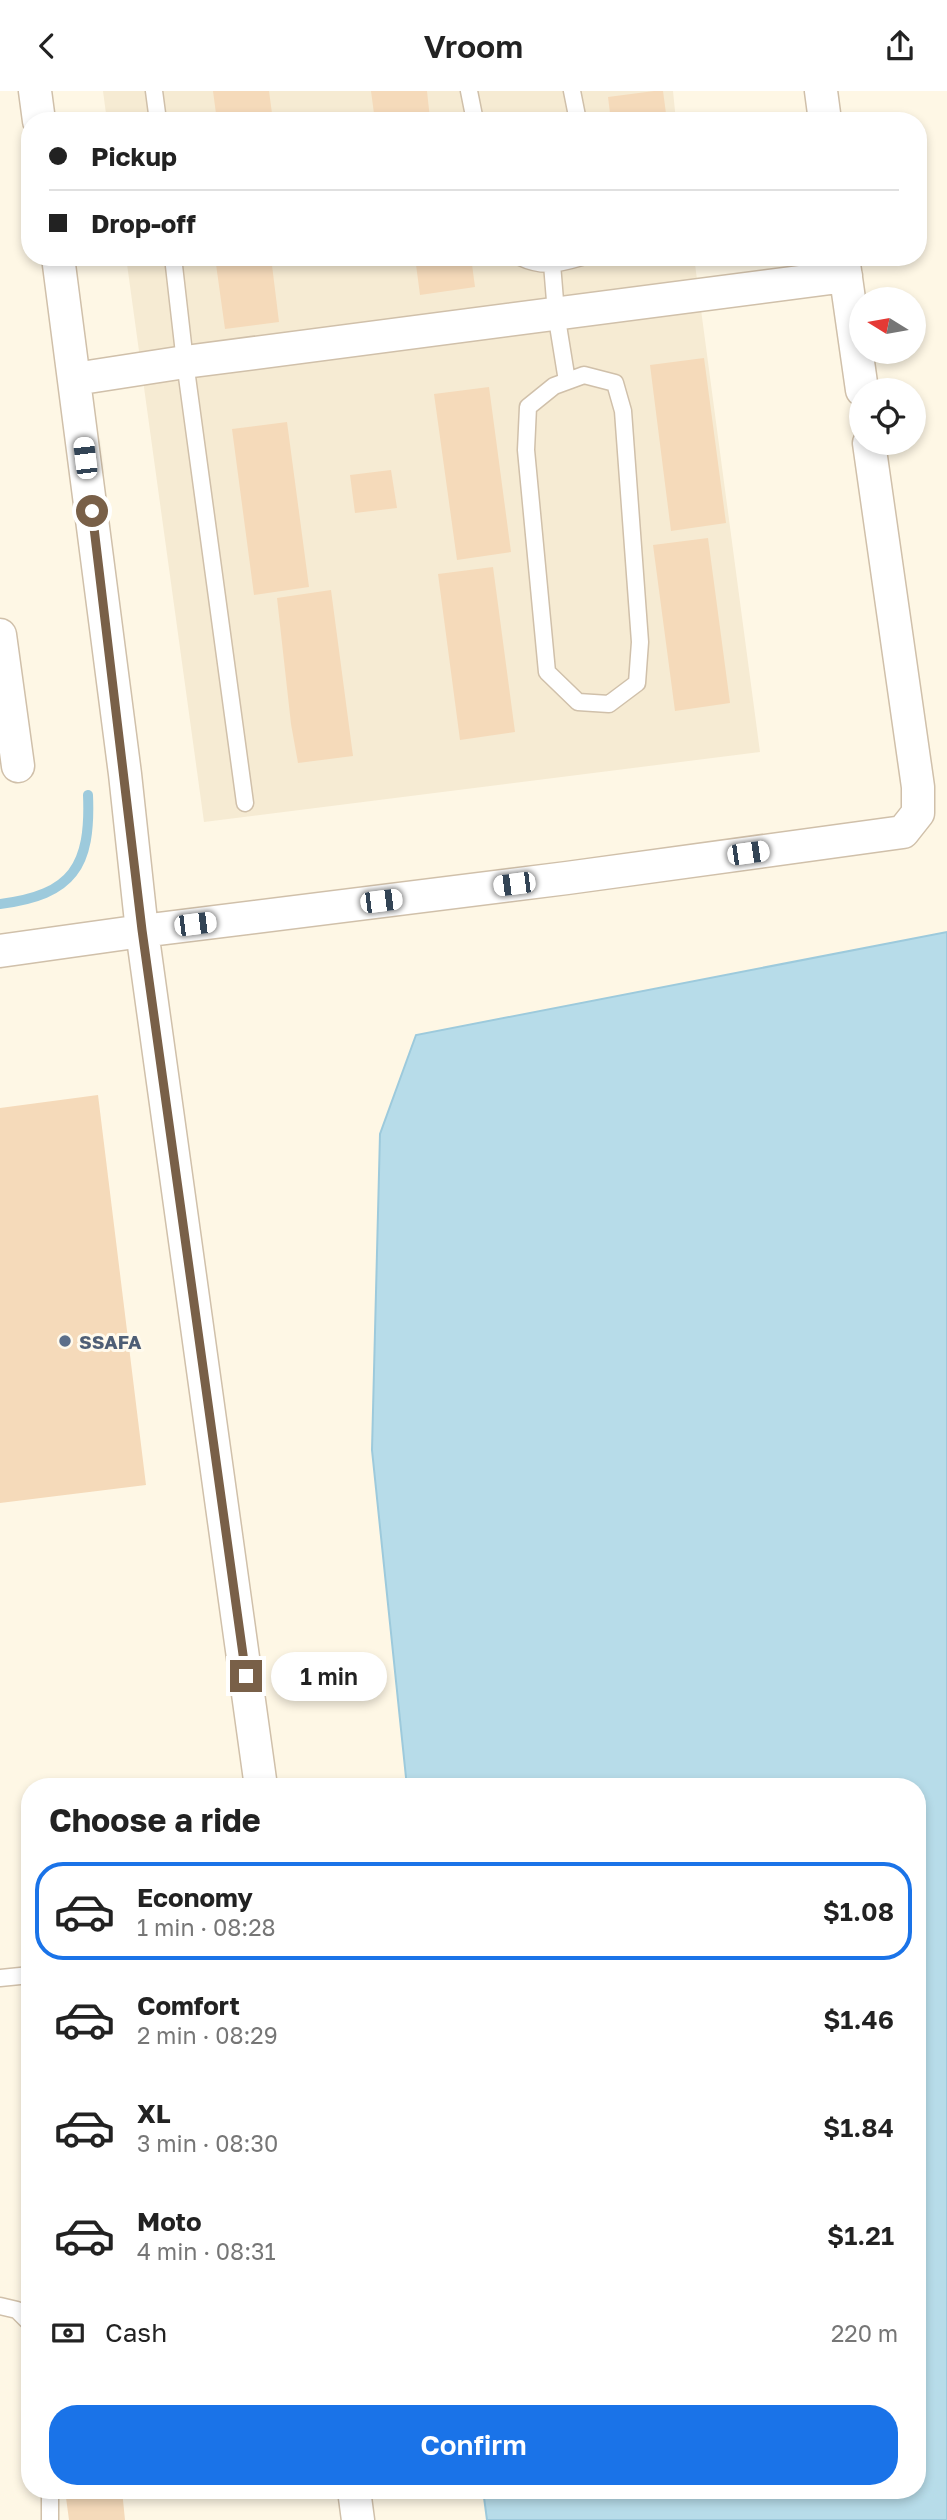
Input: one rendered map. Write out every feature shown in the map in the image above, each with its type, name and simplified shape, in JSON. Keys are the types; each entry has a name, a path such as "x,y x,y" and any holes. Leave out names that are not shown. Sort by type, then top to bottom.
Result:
{"street":[{"path":"35,91 38,112"},
{"path":"821,91 824,112"},
{"path":"59,266 125,774 142,930 260,1778"},
{"path":"75,379 556,313 844,267 860,378"},
{"path":"0,951 142,930 567,878 903,832 918,813 918,787 871,455"},
{"path":"0,635 18,766"},
{"path":"356,2499 358,2520"}],"lane":[{"path":"155,91 157,112"},
{"path":"470,91 474,112"},
{"path":"572,91 576,112"},
{"path":"174,266 245,803"},
{"path":"552,266 556,313 568,381"},
{"path":"584,375 615,383 623,411 640,642 637,683 609,704 578,702 547,672 526,450 528,407 554,386 568,381 584,375"},
{"path":"0,1978 21,1976"},
{"path":"0,2306 17,2310 21,2314"},
{"path":"50,2499 50,2520"}],"shaded area":[{"path":"103,91 673,91 675,112 106,112"},
{"path":"127,266 695,266 760,752 204,822"}],"water":[{"path":"947,932 947,2520 487,2520 484,2499 926,2499 926,1778 406,1778 372,1450 380,1134 416,1035"}],"building":[{"path":"213,91 269,91 272,112 216,112"},
{"path":"371,91 427,91 429,112 374,112"},
{"path":"663,91 666,112 610,112 608,97"},
{"path":"216,266 272,266 279,322 225,329"},
{"path":"416,266 472,266 475,287 420,295"},
{"path":"704,358 726,523 671,531 650,365"},
{"path":"489,387 511,552 457,560 434,394"},
{"path":"287,422 309,587 254,595 232,429"},
{"path":"391,470 397,508 355,513 350,475"},
{"path":"708,538 730,703 675,711 653,545"},
{"path":"493,567 515,732 460,740 438,574"},
{"path":"331,590 353,756 298,763 277,598"},
{"path":"98,1095 146,1485 0,1503 0,1108"},
{"path":"66,2499 123,2499 125,2520 69,2520"}],"waterway":[{"path":"0,904 45,893 61,884 72,873 81,858 86,841 88,795"}],"place":[{"name":"SSAFA","path":"65,1341"}],"route":[{"path":"92,511 142,930 246,1676"}]}
